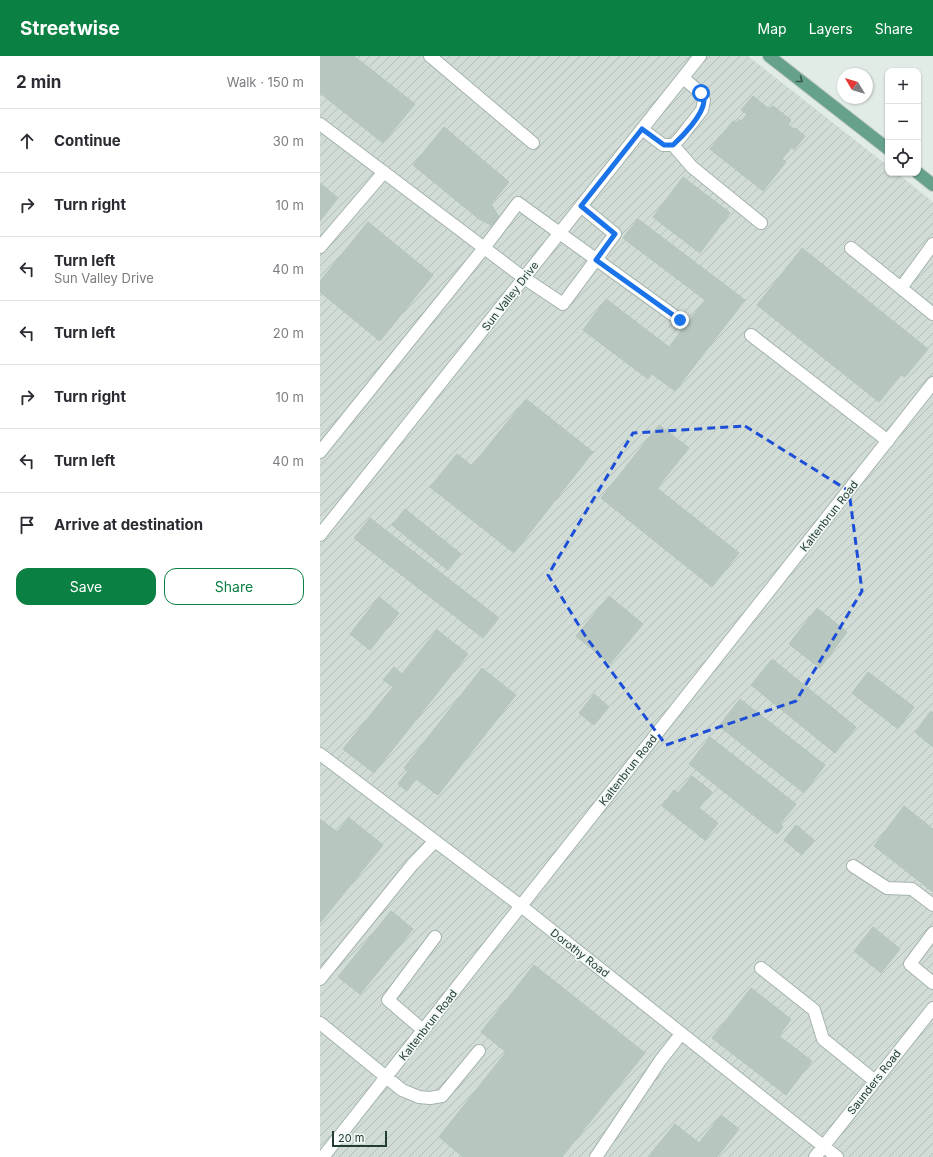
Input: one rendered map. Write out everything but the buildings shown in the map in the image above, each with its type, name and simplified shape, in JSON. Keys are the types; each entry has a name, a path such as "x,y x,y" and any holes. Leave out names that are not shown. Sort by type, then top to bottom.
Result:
{"main road":[{"path":"770,56 885,147"},
{"path":"921,175 933,185"}],"street":[{"path":"430,56 533,142"},
{"name":"Sun Valley Drive","path":"320,535 700,56"},
{"path":"642,129 664,145 673,145 702,110 704,100 701,93 682,78"},
{"path":"320,124 524,278 563,304 615,234 581,206"},
{"path":"673,145 692,167 761,223"},
{"path":"320,247 384,172"},
{"path":"320,452 484,248 518,203 680,320"},
{"path":"901,288 933,244"},
{"path":"851,248 933,314"},
{"path":"751,335 888,441"},
{"name":"Kaltenbrun Road","path":"323,1157 888,441 929,396 933,383"},
{"name":"Dorothy Road","path":"320,754 521,906 837,1157"},
{"path":"320,979 412,865 435,841"},
{"path":"853,866 887,888 912,889 933,905"},
{"path":"933,933 910,964 933,983"},
{"path":"423,1030 388,1000 434,937"},
{"path":"761,968 814,1010 823,1040 875,1081"},
{"name":"Saunders Road","path":"815,1157 933,1008"},
{"path":"320,1023 387,1076 402,1090 419,1097 430,1098 442,1096 479,1051"},
{"path":"596,1157 660,1061 681,1034"}],"highlighted area":[{"path":"745,426 849,491 862,591 796,701 666,745 586,637 548,575 633,433"}],"shaded area":[{"path":"320,56 748,56 885,164 885,176 901,176 933,202 933,1157 320,1157"}],"route":[{"path":"680,320 596,260 615,234 581,206 642,129 664,145 673,145 702,110 704,100 701,93"}]}
